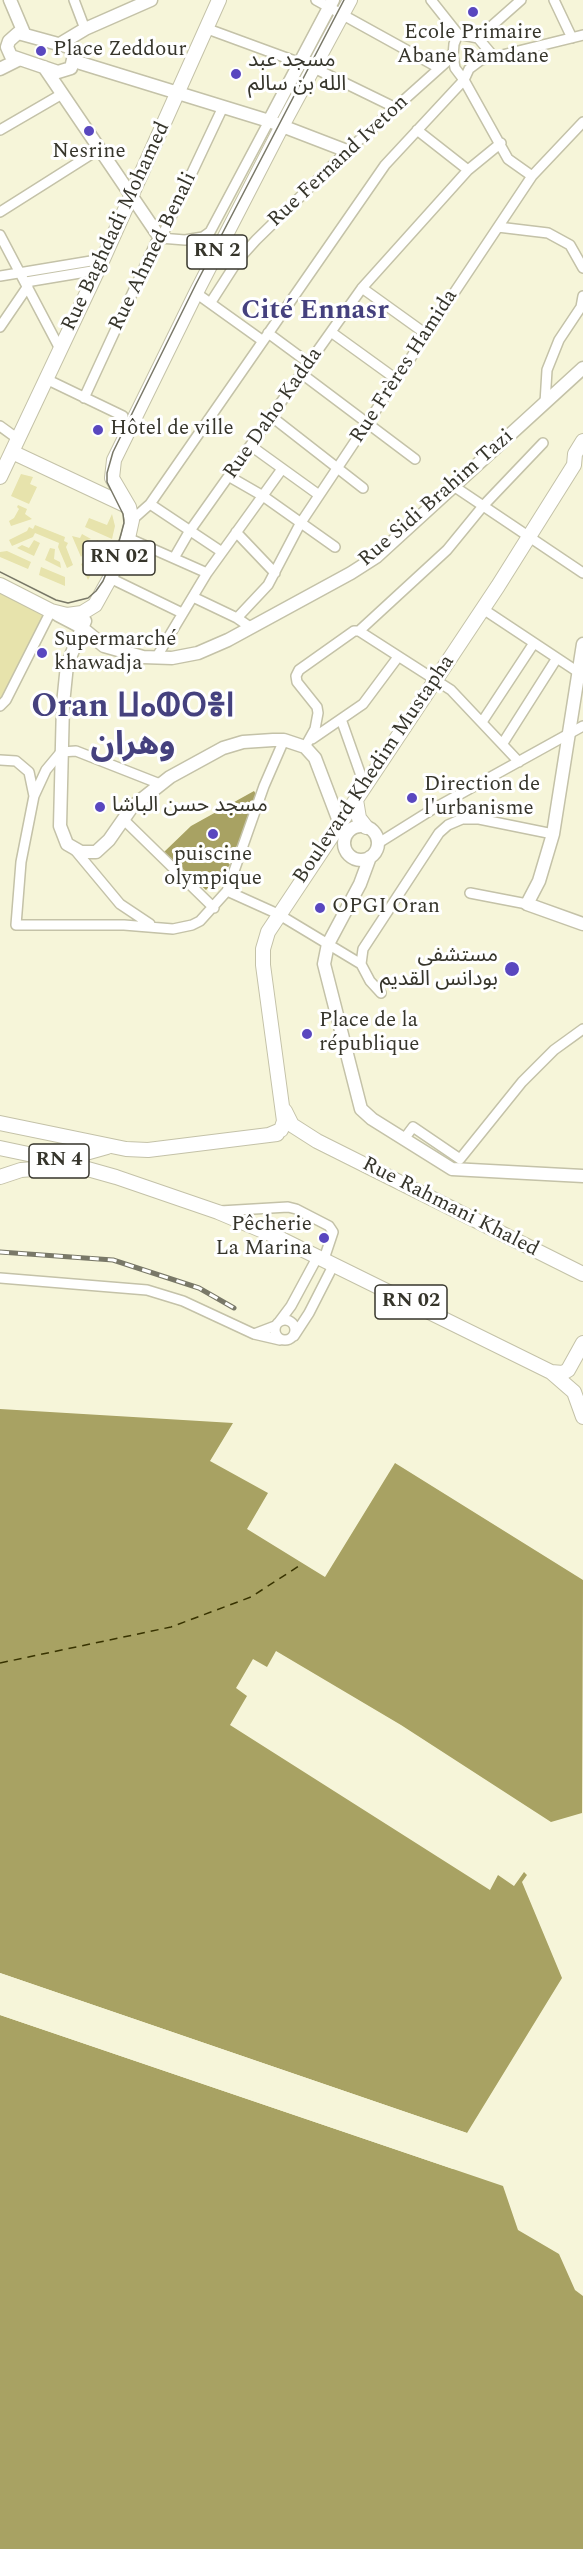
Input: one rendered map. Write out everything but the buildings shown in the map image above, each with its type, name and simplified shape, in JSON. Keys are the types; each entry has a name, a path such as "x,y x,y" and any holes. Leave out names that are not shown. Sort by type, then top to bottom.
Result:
{"main road":[{"path":"10,0 24,33"},
{"path":"60,44 85,29 151,0"},
{"name":"Rue Baghdadi Mohamed","path":"0,477 101,265 219,0"},
{"name":"RN 2","path":"275,123 314,68 350,0"},
{"name":"RN 2","path":"131,514 114,484 112,465 196,292 275,123 300,63 331,3"},
{"path":"24,33 69,47 74,62 71,68 65,71 44,67 20,59 9,52 4,40 24,33"},
{"path":"0,69 20,59"},
{"path":"74,62 275,123 347,151"},
{"path":"44,67 98,150 160,238"},
{"name":"Rue Sidi Brahim Tazi","path":"51,611 81,627 104,646 143,657 156,658 172,658 198,653 376,557 583,368"},
{"name":"Boulevard Khedim Mustapha","path":"284,1109 262,949 268,932 278,914 342,831 364,787 579,465 575,454 583,441"},
{"path":"12,452 131,514"},
{"name":"RN 02","path":"0,585 51,611 75,615 86,612 95,605 110,578 128,538 131,514"},
{"path":"95,605 81,627 67,665 61,752 60,826 63,838 74,849 81,852 96,852 109,840 123,819 160,784 191,764 223,748 243,742 284,740 305,747 320,766 342,831 344,848 354,859 360,884"},
{"path":"583,644 547,858 527,904 583,924"},
{"path":"356,800 361,827"},
{"path":"342,831 361,827 375,834 378,844 328,944 324,964 361,1108 372,1119 444,1164 460,1170 583,1176"},
{"path":"354,859 370,857"},
{"path":"269,1135 284,1126 284,1109"},
{"path":"284,1109 292,1125 317,1141"},
{"path":"0,1123 109,1146 148,1150 269,1135 298,1134 317,1141"},
{"name":"Rue Rahmani Khaled","path":"317,1141 583,1274"},
{"name":"RN 4","path":"0,1143 75,1156 109,1146"},
{"name":"RN 4","path":"0,1148 52,1159 116,1178"},
{"name":"RN 02","path":"0,1177 46,1167 75,1168 116,1178 218,1212 325,1259 551,1372 574,1392 583,1417"},
{"path":"551,1372 563,1373 568,1370 583,1343"}],"street":[{"path":"74,0 85,29"},
{"path":"316,0 331,3 343,14 439,68"},
{"path":"431,0 458,34 478,38 494,57"},
{"path":"478,38 521,0"},
{"path":"554,0 572,38"},
{"path":"205,28 314,68 396,108"},
{"path":"458,34 454,44 455,68 501,142 508,159 532,176"},
{"path":"131,514 150,504 385,165 464,80 469,69 481,60 583,35"},
{"name":"Rue Fernand Iveton","path":"211,302 244,253 347,151 453,56"},
{"path":"0,130 62,94"},
{"name":"Rue Ahmed Benali","path":"84,398 223,107"},
{"name":"Rue Frères Hamida","path":"237,618 267,585 300,524 532,176 583,122"},
{"path":"160,238 192,239 203,237 210,232 275,123"},
{"path":"417,130 468,170"},
{"name":"Rue Daho Kadda","path":"174,558 189,532 362,288 468,170 501,142"},
{"path":"0,212 98,150"},
{"path":"498,227 548,233 570,245 583,268"},
{"path":"0,235 60,349"},
{"path":"0,276 101,265"},
{"path":"0,327 27,284 101,265"},
{"path":"362,288 426,334"},
{"path":"196,292 310,364"},
{"path":"545,403 547,370 559,340 581,307 583,296"},
{"path":"331,332 396,379"},
{"path":"302,374 415,459"},
{"path":"46,379 123,416"},
{"path":"272,417 363,488"},
{"path":"0,426 18,439"},
{"path":"305,747 315,729 318,713 317,707 297,682 296,676 299,670 354,631 359,631 447,550 483,506 543,443"},
{"path":"251,446 319,495"},
{"path":"156,658 207,573 282,469"},
{"path":"230,477 263,496 335,547"},
{"path":"452,486 583,573"},
{"path":"150,504 222,552"},
{"path":"236,532 274,573"},
{"path":"128,538 207,573"},
{"path":"110,578 182,613"},
{"path":"193,597 237,618 250,627"},
{"path":"483,609 578,672"},
{"path":"0,715 3,703 51,611"},
{"path":"359,631 451,690 519,762"},
{"path":"482,722 534,643"},
{"path":"305,747 316,735 363,704 398,657"},
{"path":"502,743 557,658"},
{"path":"341,719 364,787"},
{"path":"378,844 433,809 583,726"},
{"path":"160,784 76,751 61,752 46,770 34,796 21,862 16,925 173,928 192,925 214,908 227,891 264,786 284,740"},
{"path":"0,760 16,761 28,772 34,796"},
{"path":"123,819 214,908"},
{"path":"361,964 363,950 386,912 440,833 448,825 462,819 479,819 552,834"},
{"path":"74,849 120,904 152,926"},
{"path":"227,891 278,914 361,964 370,981 381,993"},
{"path":"470,893 527,904"},
{"path":"404,1139 413,1127 460,1159 522,1082 554,1050 583,1029"},
{"path":"0,1278 147,1290 183,1301 254,1334 285,1341 294,1336 309,1313 333,1232 329,1226 288,1207 218,1212"},
{"path":"280,1340 276,1336 277,1324 325,1259"},
{"path":"254,1334 284,1320 294,1325 294,1336"}],"shaded area":[{"path":"21,474 33,477 30,484 37,487 29,504 11,496"},
{"path":"18,505 27,509 25,514 32,519 11,526 9,521 14,518 19,509"},
{"path":"112,514 115,526 112,539 85,527 89,518 107,525"},
{"path":"35,525 65,537 64,541 68,543 66,547 73,565 67,568 58,547 59,543 35,533 33,537 12,546 9,540 27,531 29,527 33,529"},
{"path":"82,534 91,539 87,540 83,549 85,552 81,557 72,536 80,538"},
{"path":"34,540 40,543 34,556 17,548 22,545 29,548"},
{"path":"97,540 106,546 88,580 81,564 86,561"},
{"path":"50,548 55,549 54,559 60,562 61,568 45,560"},
{"path":"7,551 31,562 28,569 0,557 0,552"},
{"path":"41,567 65,577 65,586 39,575"},
{"path":"0,592 46,612 4,697 0,699"},
{"name":"puiscine olympique","path":"254,791 257,796 241,842 224,858 230,865 206,890 164,852 191,826"},
{"path":"0,1409 233,1423 210,1461 268,1493 247,1529 325,1577 395,1463 583,1580 582,1813 551,1822 401,1725 276,1651 267,1667 253,1659 236,1688 247,1696 230,1725 490,1890 498,1875 514,1886 524,1872 527,1875 522,1882 562,1978 467,2133 0,1973"},
{"path":"0,2015 503,2186 518,2230 559,2254 575,2290 583,2296 583,2549 0,2549"}],"pier":[{"path":"0,1973 467,2133 466,2136 0,1976"},
{"path":"0,2012 454,2167 453,2169 0,2015"}],"ferry route":[{"path":"0,1663 171,1627 251,1597 302,1564"}],"tram line":[{"path":"0,572 56,600 68,603 88,598 103,581 118,545 124,523 123,514 107,482 113,452 196,284 344,0"}],"railway":[{"path":"0,1252 113,1260 199,1288 234,1308"}],"place":[{"name":"Ecole Primaire Abane Ramdane","path":"473,12"},
{"name":"Place Zeddour","path":"41,51"},
{"name":"مسجد عبد الله بن سالم","path":"236,74"},
{"name":"Nesrine","path":"89,131"},
{"name":"Hôtel de ville","path":"98,430"},
{"name":"Supermarché khawadja","path":"42,653"},
{"name":"Direction de l'urbanisme","path":"412,798"},
{"name":"مسجد حسن الباشا","path":"100,807"},
{"name":"puiscine olympique","path":"213,834"},
{"name":"OPGI Oran","path":"320,908"},
{"name":"مستشفى بودانس القديم","path":"512,969"},
{"name":"Place de la république","path":"307,1034"},
{"name":"Pêcherie La Marina","path":"324,1238"}],"district":[{"name":"Cité Ennasr","path":"315,313"},
{"name":"Oran ⵡⴰⵀⵔⴻⵏ وهران","path":"133,729"}]}
